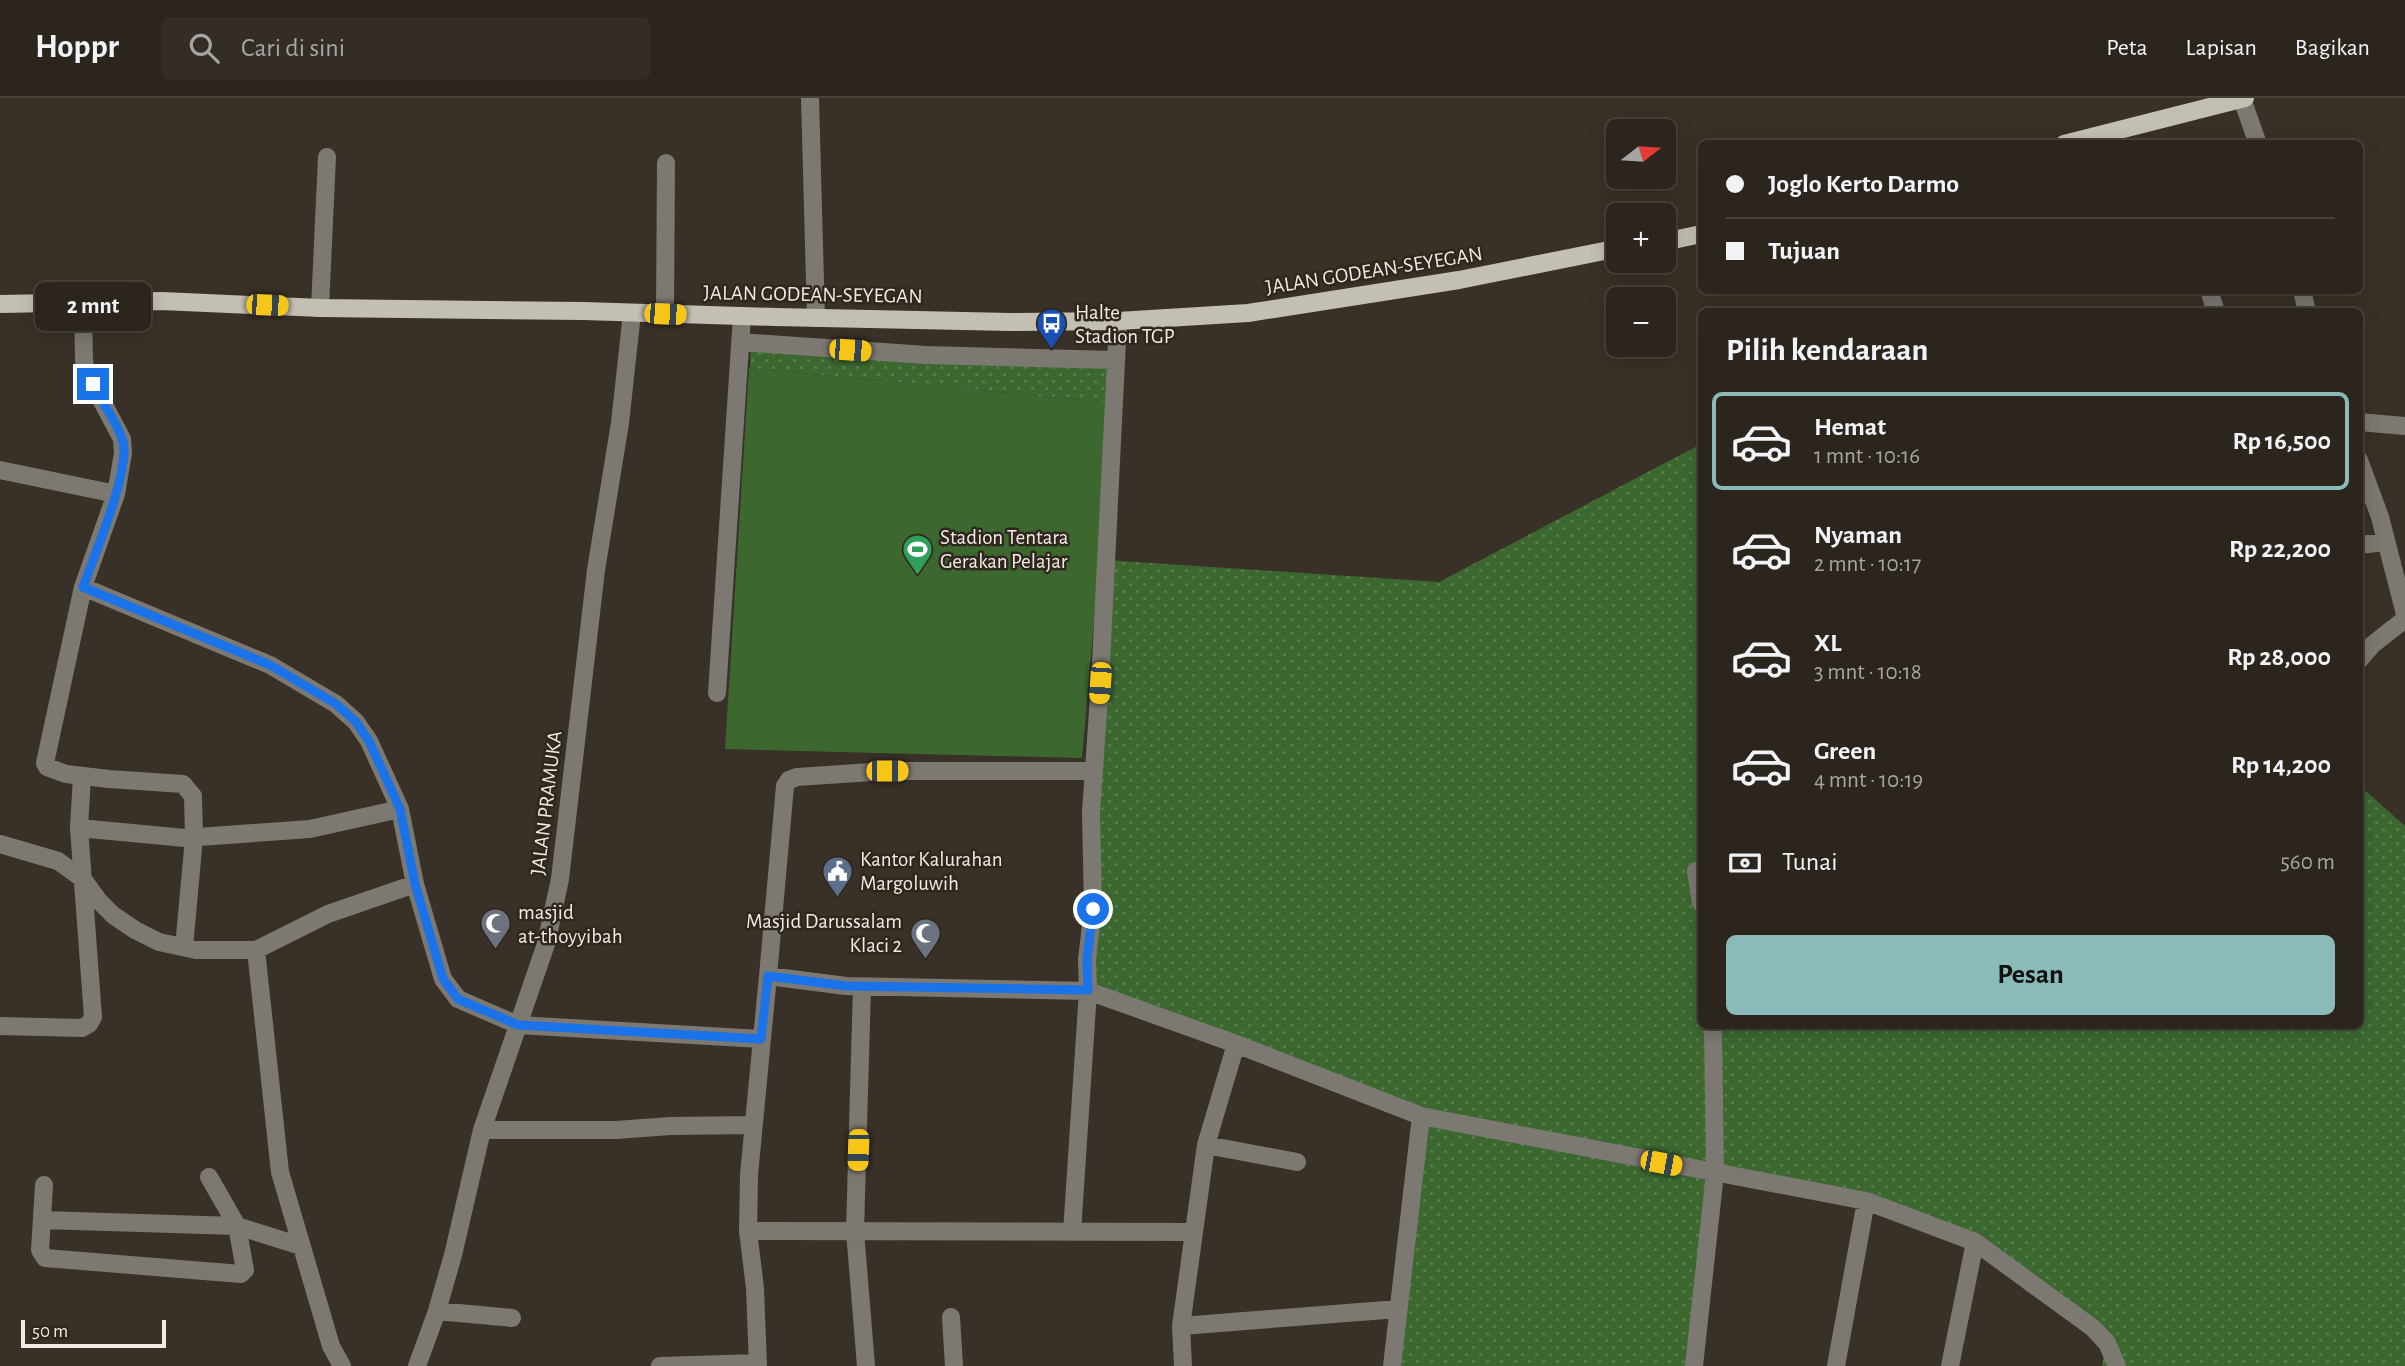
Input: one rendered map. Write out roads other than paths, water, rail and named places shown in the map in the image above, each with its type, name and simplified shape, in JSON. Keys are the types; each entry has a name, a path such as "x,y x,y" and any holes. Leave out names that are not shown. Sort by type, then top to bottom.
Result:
{"main road":[{"path":"2080,140 2244,99"},
{"path":"1676,239 1698,235"},
{"name":"JALAN GODEAN-SEYEGAN","path":"0,304 162,301 816,318 1118,321 1248,313 1459,281 1606,251"}],"street":[{"path":"810,98 816,318"},
{"path":"2244,99 2258,140"},
{"path":"320,307 327,157"},
{"path":"665,314 666,163"},
{"path":"83,304 86,371 122,439 123,453 116,494 83,587 46,763 47,767 82,776 183,784 193,796 194,838 184,947"},
{"name":"JALAN PRAMUKA","path":"417,1366 453,1255 482,1130 546,944 560,880 596,570 620,423 632,313"},
{"path":"717,693 742,316"},
{"path":"1072,1232 1088,990 1087,959 1093,909 1091,812 1118,321"},
{"path":"740,342 926,355 1115,360"},
{"path":"2363,422 2405,426"},
{"path":"0,470 116,494"},
{"path":"2363,470 2381,517 2405,616 2363,655"},
{"path":"2363,545 2386,542"},
{"path":"83,587 270,665 336,704 356,722 369,741 400,809 415,884 443,979 458,999 518,1025 761,1039"},
{"path":"660,1366 758,1364 755,1288 748,1231 749,1175 752,1125 760,1079 761,1039 785,786 789,780 796,777 887,771 1094,771"},
{"path":"0,1026 82,1028 92,1022 79,828 82,776"},
{"path":"79,828 194,838 310,830 400,809"},
{"path":"0,844 58,861 83,879 113,915 159,942 196,950 256,950 328,914 415,884"},
{"path":"1696,871 1698,884"},
{"path":"256,950 279,1172 331,1346 342,1366"},
{"path":"768,976 862,987 1088,990 1421,1116 1866,1201 1975,1242 2093,1328 2107,1343 2117,1366"},
{"path":"862,987 855,1231 866,1366"},
{"path":"1694,1366 1715,1173 1713,1029"},
{"path":"1183,1366 1181,1326 1206,1145 1236,1044"},
{"path":"1392,1366 1421,1116"},
{"path":"482,1130 616,1130 752,1125"},
{"path":"1206,1145 1297,1162"},
{"path":"44,1185 40,1250 46,1258 241,1275 245,1270 237,1226 209,1177"},
{"path":"1842,1366 1837,1366 1866,1201"},
{"path":"42,1220 237,1226 301,1246"},
{"path":"748,1231 1193,1233"},
{"path":"1950,1366 1975,1242"},
{"path":"1181,1326 1398,1309"},
{"path":"437,1311 512,1318"},
{"path":"951,1317 954,1366"}],"place":[{"name":"Halte Stadion TGP","path":"1052,351"},
{"name":"Stadion Tentara Gerakan Pelajar","path":"917,576"},
{"name":"Kantor Kalurahan Margoluwih","path":"837,898"},
{"name":"masjid at-thoyyibah","path":"495,951"},
{"name":"Masjid Darussalam Klaci 2","path":"925,960"}]}
